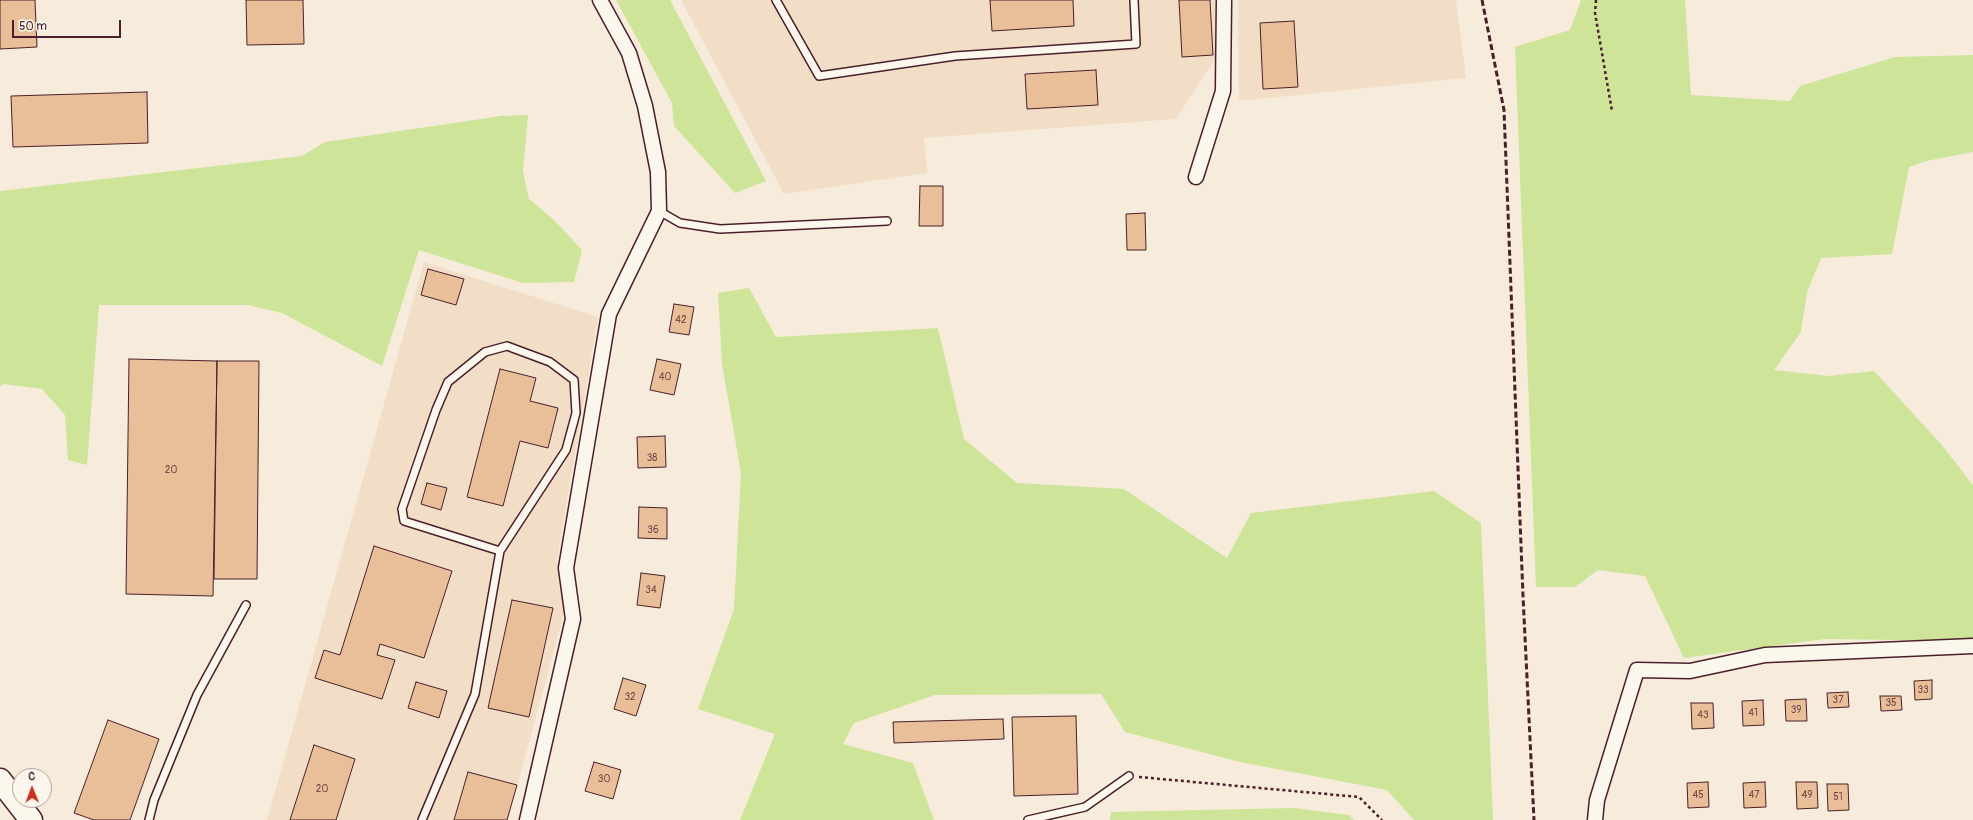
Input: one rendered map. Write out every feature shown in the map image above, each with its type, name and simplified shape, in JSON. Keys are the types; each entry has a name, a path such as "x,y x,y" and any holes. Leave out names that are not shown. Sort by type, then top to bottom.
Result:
{"highway":[{"path":"0,780 31,820"}],"street":[{"path":"527,820 573,619 566,568 609,314 659,211 658,172 645,106 629,53 600,0"},
{"path":"1196,177 1223,90 1224,0"},
{"path":"1595,820 1597,800 1637,670 1690,671 1765,655 1973,646"}],"lane":[{"path":"776,0 819,76 955,56 1136,44 1134,0"},
{"path":"659,211 680,223 720,229 887,221"},
{"path":"422,820 475,694 500,552 566,450 576,413 574,380 550,362 507,346 485,352 448,382 436,410 402,509 404,521 500,552"},
{"path":"149,820 154,800 196,695 246,605"},
{"path":"1028,820 1084,807 1129,776"}],"path":[{"path":"1596,0 1595,13 1612,111"},
{"path":"1129,776 1359,797 1382,820"}],"shaded area":[{"path":"681,0 1215,0 1217,56 1176,119 924,138 927,173 784,194"},
{"path":"1238,0 1456,0 1466,78 1239,101"},
{"path":"424,262 598,317 557,561 566,606 508,820 267,820"}],"green space":[{"path":"616,0 670,0 766,181 735,193 674,126 672,103"},
{"path":"1581,0 1685,0 1691,95 1790,101 1800,86 1895,57 1973,55 1973,152 1926,161 1909,167 1892,254 1821,258 1807,292 1801,332 1774,370 1829,376 1874,371 1941,444 1973,485 1973,641 1825,639 1684,658 1645,576 1598,570 1575,587 1536,587 1515,47 1570,30"},
{"path":"528,115 523,171 529,199 555,221 582,250 574,282 523,283 419,250 382,366 282,313 248,305 99,305 87,465 68,460 65,415 42,389 4,384 0,386 0,191 302,156 325,142 501,116"},
{"path":"749,288 776,337 938,328 964,439 1017,483 1124,489 1227,558 1251,513 1434,491 1481,523 1493,820 1414,820 1387,790 1240,762 1125,732 1101,694 935,695 854,723 843,744 913,763 934,820 740,820 775,734 698,709 734,609 741,473 722,364 718,293"},
{"path":"1294,808 1349,815 1354,820 1110,820 1111,812"}],"building":[{"path":"0,0 35,0 37,47 0,49"},
{"path":"246,0 303,0 304,44 247,45"},
{"path":"990,0 1073,0 1074,26 992,31"},
{"path":"1179,0 1210,0 1213,55 1182,57"},
{"path":"1294,21 1298,87 1263,89 1260,23"},
{"path":"1096,70 1098,105 1027,109 1025,74"},
{"path":"147,92 148,143 13,147 11,96"},
{"path":"920,186 943,186 943,226 919,226"},
{"path":"1145,213 1146,250 1127,250 1126,214"},
{"path":"428,269 464,279 456,305 421,295"},
{"path":"674,304 694,307 689,335 669,332"},
{"path":"129,359 217,361 213,596 126,594"},
{"path":"657,359 681,364 674,395 650,390"},
{"path":"217,361 259,361 257,579 214,579"},
{"path":"500,369 536,378 530,401 558,408 548,448 520,441 503,506 467,497"},
{"path":"665,436 666,467 638,468 637,437"},
{"path":"427,483 447,488 441,510 421,504"},
{"path":"639,507 667,508 667,539 638,538"},
{"path":"374,546 452,571 424,658 380,644 377,655 395,660 382,699 315,678 324,650 340,655"},
{"path":"641,573 665,576 660,608 637,605"},
{"path":"512,600 553,608 529,717 488,708"},
{"path":"623,678 646,685 636,716 614,709"},
{"path":"1932,680 1932,699 1915,700 1914,681"},
{"path":"416,682 447,691 439,718 408,708"},
{"path":"1848,692 1849,707 1828,708 1827,693"},
{"path":"1880,696 1901,696 1902,710 1881,711"},
{"path":"1806,699 1807,721 1786,721 1785,700"},
{"path":"1763,700 1764,725 1743,726 1742,701"},
{"path":"1691,703 1713,703 1714,728 1692,729"},
{"path":"1076,716 1078,794 1014,796 1012,717"},
{"path":"1003,719 1004,739 894,743 893,722"},
{"path":"108,720 159,739 130,820 94,820 74,813"},
{"path":"314,745 355,759 336,820 290,820"},
{"path":"594,762 621,770 613,799 585,791"},
{"path":"468,772 517,785 507,820 454,820"},
{"path":"1708,782 1709,807 1688,808 1687,783"},
{"path":"1765,782 1766,807 1744,808 1743,783"},
{"path":"1796,782 1817,782 1818,808 1797,809"},
{"path":"1827,784 1848,784 1849,810 1828,811"}],"railway":[{"path":"1482,0 1504,110 1523,596 1534,820"}]}
